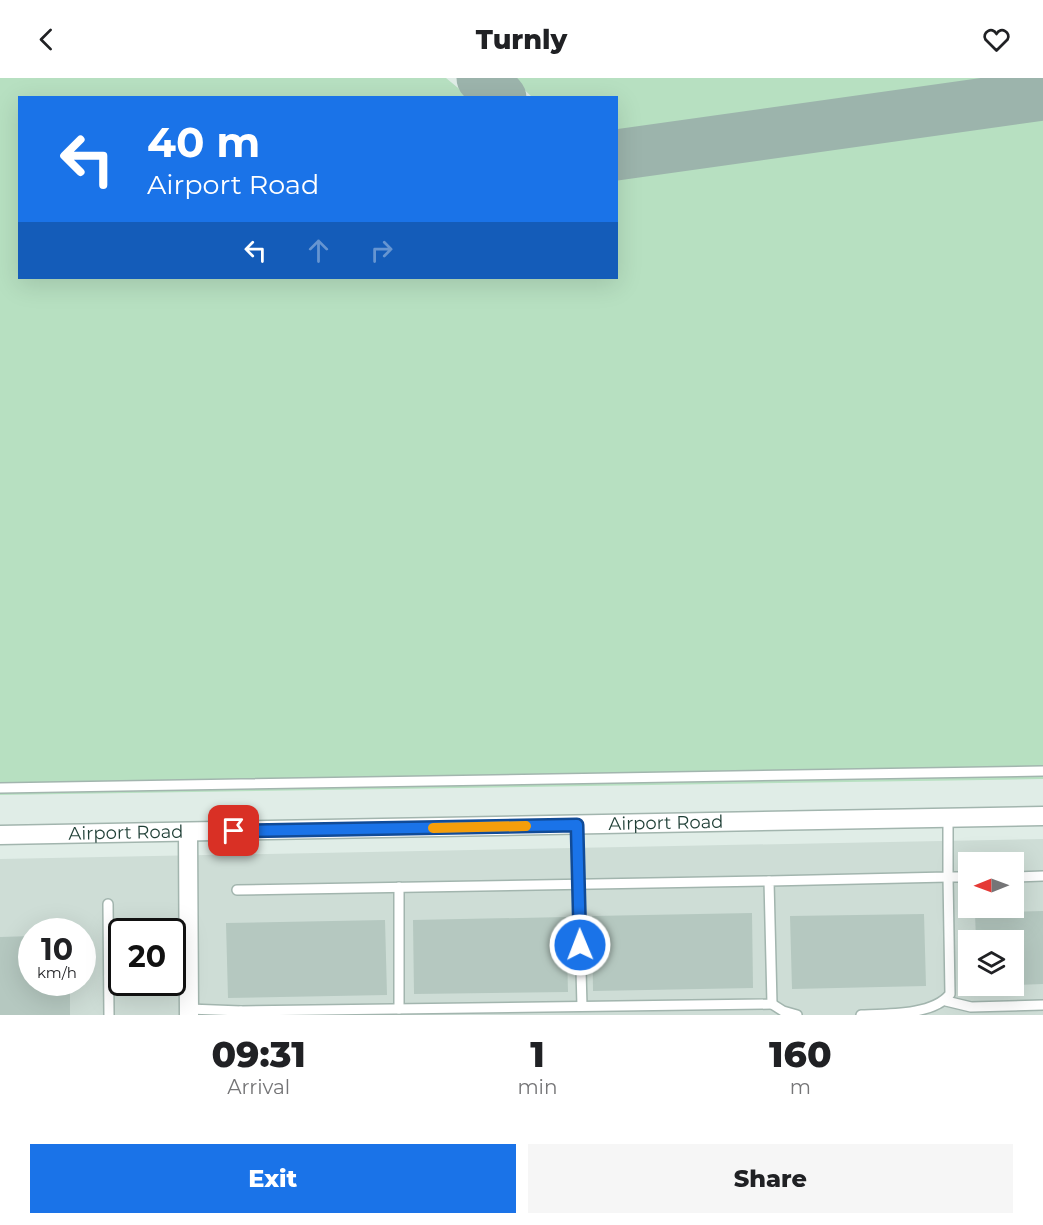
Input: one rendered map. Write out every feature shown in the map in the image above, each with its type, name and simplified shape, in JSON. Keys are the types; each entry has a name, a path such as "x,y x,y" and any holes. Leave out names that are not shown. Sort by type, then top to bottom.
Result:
{"street":[{"name":"Airport Road","path":"0,835 1043,816"},
{"path":"184,918 188,832"},
{"path":"186,996 189,1012"}],"lane":[{"path":"0,788 1043,771"},
{"path":"861,1015 915,1014 932,1011 950,994 948,818"},
{"path":"577,825 582,1006"},
{"path":"1024,877 1043,876"},
{"path":"237,890 958,877"},
{"path":"769,881 772,1004"},
{"path":"399,887 399,1009"},
{"path":"108,904 108,918"},
{"path":"109,996 109,1015"},
{"path":"946,1000 970,1007 1043,1005"},
{"path":"189,1012 772,1004 783,1011 797,1015"}],"shaded area":[{"path":"1043,839 1043,1015 0,1015 0,859"}],"green space":[{"path":"0,78 446,78 468,96 18,96 18,279 618,279 618,179 1043,116 1043,779 0,795"},
{"path":"512,78 1003,78 618,134 618,96 531,96"}],"building":[{"path":"1043,911 1043,984 1024,985 1024,930 976,930 975,918 1024,918 1024,912"},
{"path":"752,913 753,988 593,991 592,916"},
{"path":"924,914 926,986 792,989 790,916"},
{"path":"566,917 568,992 414,994 413,920"},
{"path":"385,920 387,995 228,998 226,923"},
{"path":"18,936 18,996 70,996 70,1015 0,1015 0,937"}],"taxiway":[{"path":"482,78 499,96"},
{"path":"618,155 1043,95"}],"slow traffic":[{"path":"433,828 526,826"}],"route":[{"path":"234,831 577,825 580,945"}]}
